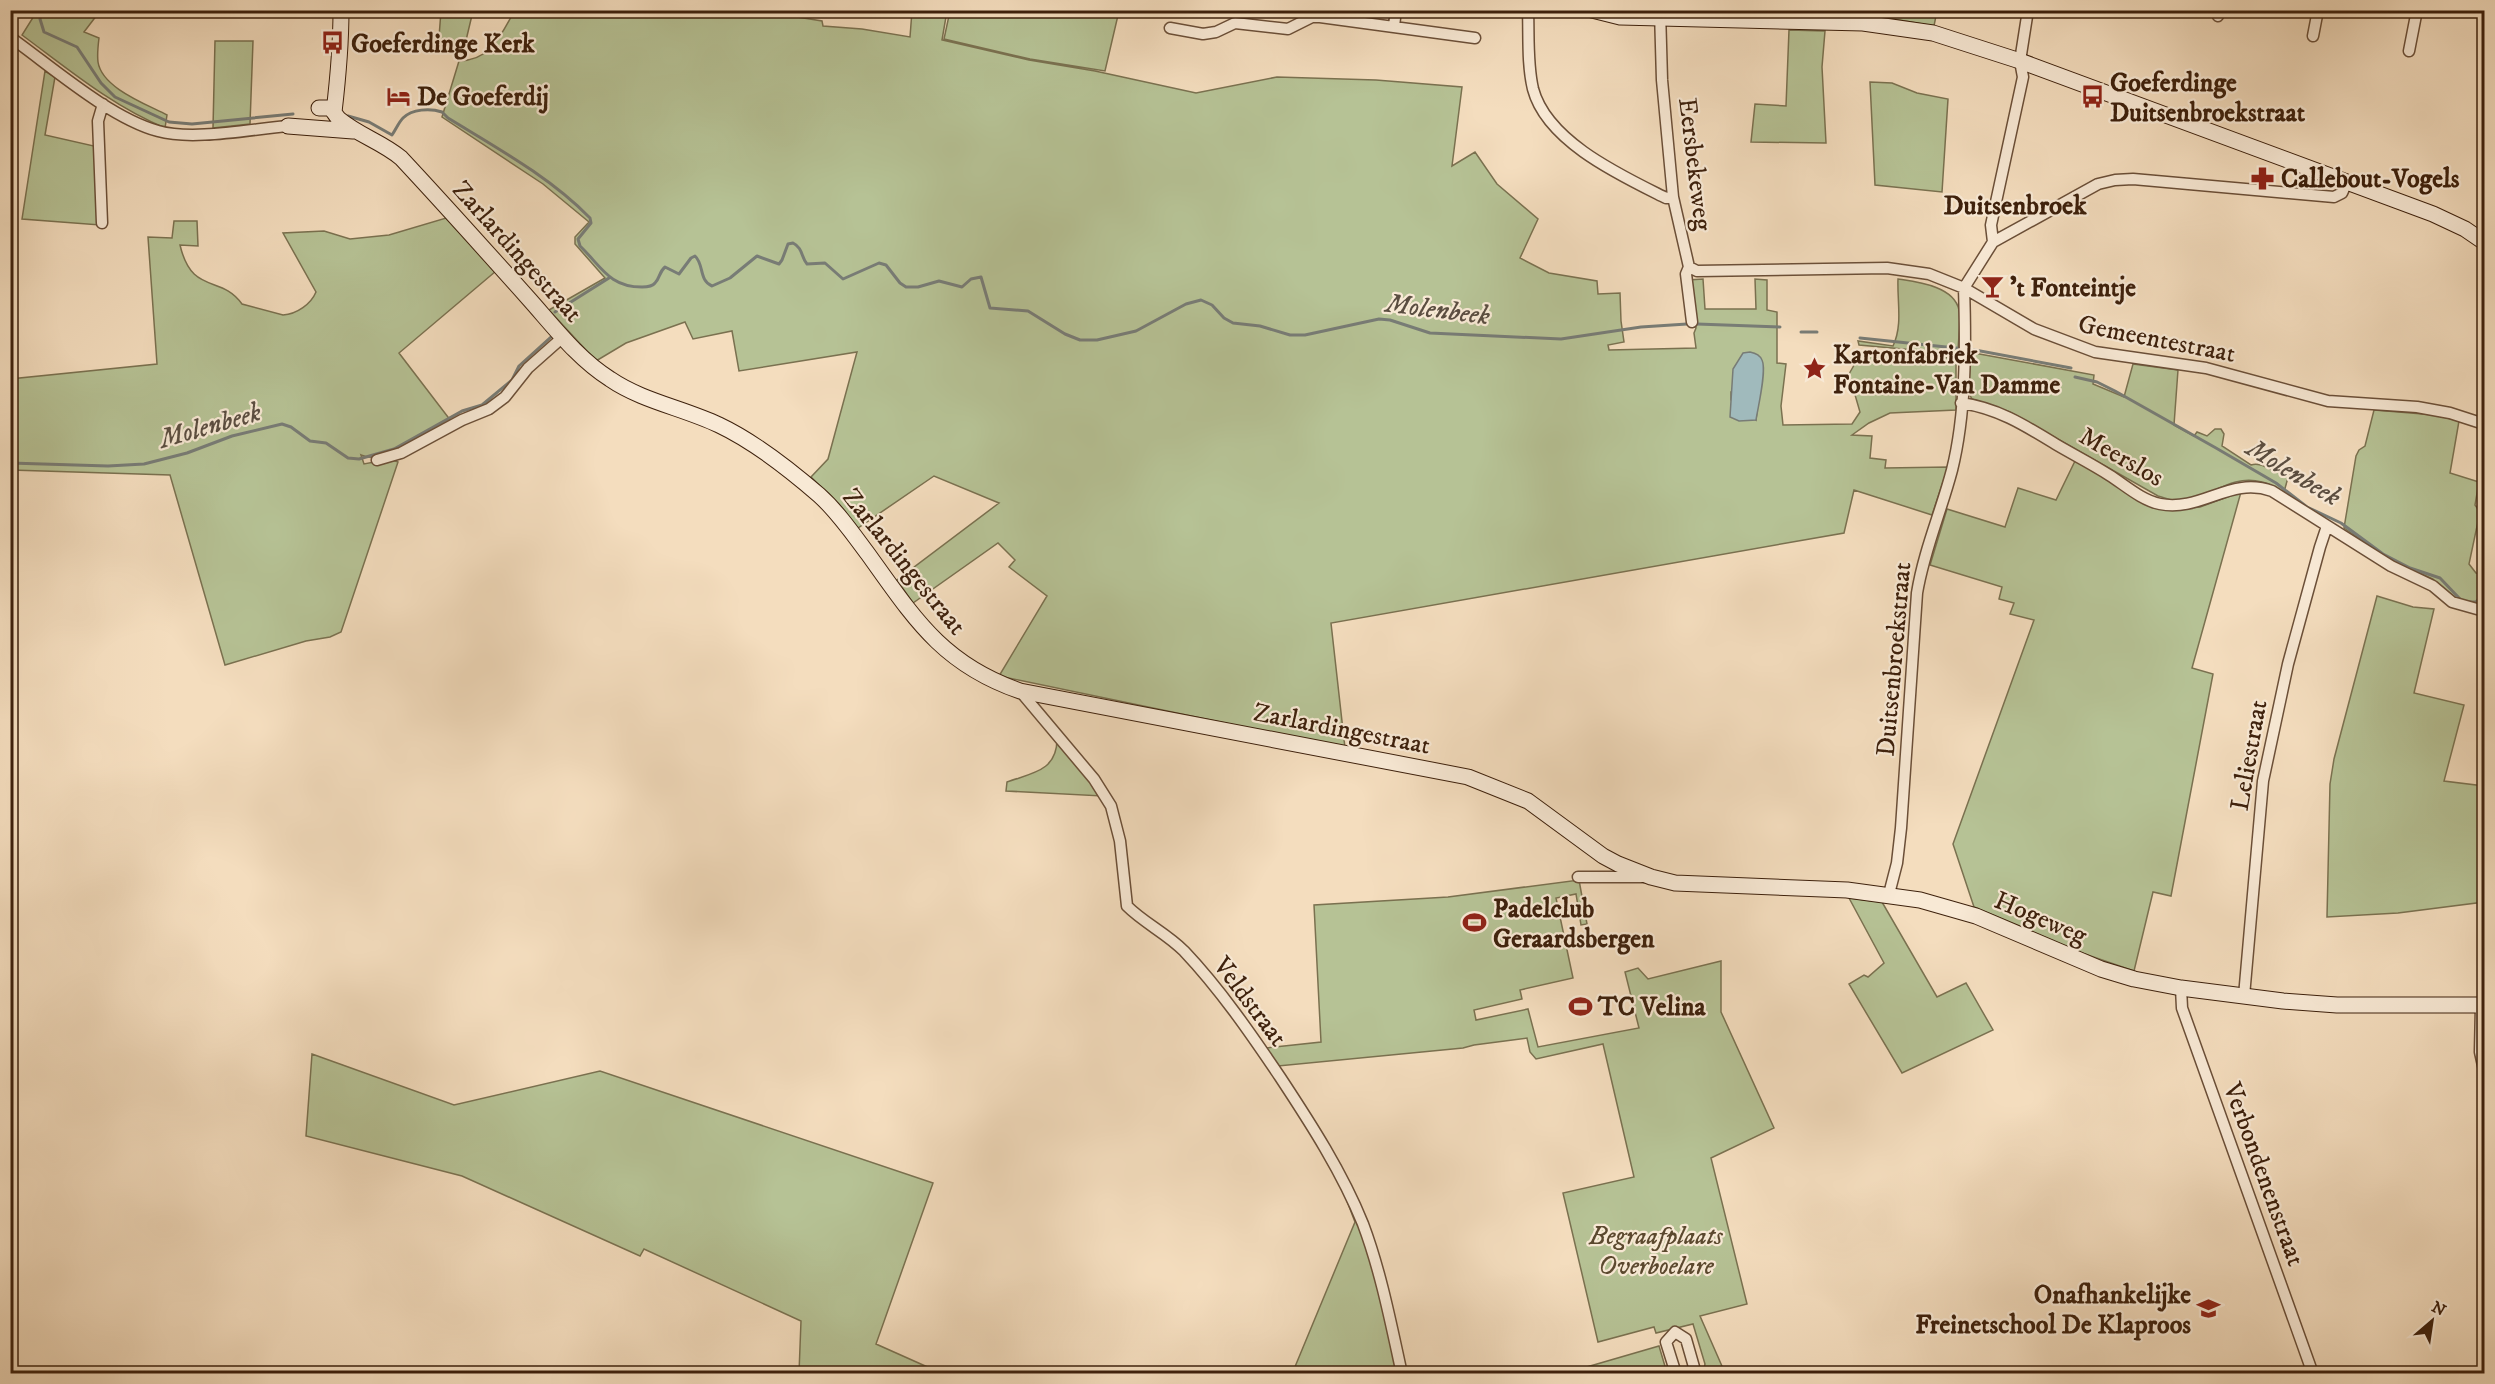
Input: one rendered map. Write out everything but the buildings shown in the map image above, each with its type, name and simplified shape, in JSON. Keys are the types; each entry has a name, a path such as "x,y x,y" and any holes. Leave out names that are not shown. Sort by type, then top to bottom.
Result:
{"street":[{"path":"326,117 339,69 342,10"},
{"path":"1394,26 1396,10"},
{"path":"1528,10 1533,90 1551,121 1592,158 1666,198 1672,197"},
{"path":"1592,10 1620,17 1660,15 1863,23 1898,26 1933,33 2020,61 2433,214 2465,229 2484,242"},
{"path":"1993,242 1991,225 2023,77 2020,61 2028,10"},
{"path":"2313,36 2318,10"},
{"path":"2409,51 2417,10"},
{"name":"Eersbekeweg","path":"1660,15 1672,197 1689,267 1686,274 1692,322"},
{"path":"1170,28 1203,34 1216,32 1235,23 1288,29 1312,17 1320,17 1475,38"},
{"name":"Zarlardingestraat","path":"10,37 103,104 158,131 186,135 288,126 326,117 388,147 592,366 610,380 632,391 719,425 777,461 821,497 848,526 904,605 948,653 975,672 1020,691 1468,777 1528,801 1603,856 1651,878"},
{"path":"102,223 98,121 103,104"},
{"path":"1964,288 1993,242 2098,184 2115,180 2334,197 2342,192 2347,182"},
{"name":"Gemeentestraat","path":"1689,267 1697,271 1887,268 1929,274 1964,288 2055,339 2095,352 2206,368 2328,401 2416,407 2450,413 2484,424"},
{"name":"Duitsenbroekstraat","path":"1889,894 1897,863 1901,828 1917,593 1922,567 1951,472 1960,429 1964,288"},
{"path":"378,460 400,453 462,420 489,409 505,396 528,368 563,337"},
{"name":"Meerslos","path":"1961,403 1988,408 2006,415 2106,473 2139,495 2158,504 2195,503 2235,487 2259,486 2272,491 2391,566 2424,580 2452,602 2484,611"},
{"name":"Leliestraat","path":"2244,996 2263,781 2288,664 2319,547 2327,526"},
{"name":"Veldstraat","path":"1020,691 1094,779 1112,806 1120,841 1127,906 1167,935 1219,991 1305,1114 1338,1172 1352,1198 1373,1254 1402,1374"},
{"name":"Hogeweg","path":"1578,877 1651,878 1675,883 1847,890 1889,894 1976,916 2101,969 2134,979 2181,988 2337,1005 2483,1005"},
{"name":"Verbondenenstraat","path":"2181,988 2182,1008 2313,1374"},
{"path":"2483,1005 2480,1052 2484,1070"},
{"path":"1676,1374 1666,1342 1676,1332 1686,1339 1694,1367 1692,1374"}],"green space":[{"path":"515,10 779,11 778,14 822,21 823,26 862,29 910,37 912,11 947,11 942,40 1029,60 1095,71 1196,93 1277,77 1376,80 1462,87 1452,166 1475,152 1497,184 1538,219 1520,258 1549,273 1597,281 1598,294 1620,293 1624,342 1608,345 1609,350 1696,348 1694,333 1696,328 1688,280 1703,279 1705,309 1756,309 1755,279 1767,280 1767,310 1777,312 1777,363 1786,364 1781,406 1783,425 1852,424 1860,412 1849,374 1857,360 1867,355 1956,358 1956,410 1890,413 1869,423 1852,435 1872,436 1870,458 1886,460 1885,468 1948,467 1932,515 1854,490 1844,533 1331,623 1345,748 999,676 1047,596 1009,567 1015,560 998,543 913,603 897,580 999,503 934,476 858,528 811,477 828,459 857,352 739,371 732,331 693,339 685,322 626,343 596,361 549,310 605,278 575,244 575,237 589,222 543,184 442,117 459,61 480,56 494,45","holes":["1731,392 1759,394 1756,420 1731,400"]},
{"path":"950,10 1119,11 1105,71 1030,59 944,39"},
{"path":"37,11 100,11 84,32 99,38 98,62 101,71 108,80 126,94 167,115 165,128 109,98 22,35"},
{"path":"441,11 473,11 463,53 438,50"},
{"path":"1876,11 1937,11 1934,26 1876,16"},
{"path":"1789,30 1825,31 1822,67 1826,143 1751,142 1755,104 1786,106"},
{"path":"215,41 253,41 250,124 213,128"},
{"path":"45,71 55,77 45,135 94,146 100,225 22,219"},
{"path":"1870,82 1892,83 1917,93 1948,99 1942,192 1875,185"},
{"path":"446,218 496,271 399,353 451,421 394,452 370,457 361,455 364,464 390,459 398,462 341,632 225,665 170,475 11,470 10,379 157,364 148,237 172,238 174,221 197,221 198,246 180,245 185,261 192,272 199,278 225,289 242,304 283,315 303,308 316,292 283,233 324,231 350,239 389,235"},
{"path":"1898,279 1943,290 1956,302 1960,315 1958,354 1859,345 1858,341 1893,346 1899,321"},
{"path":"1974,353 2094,375 2093,384 2124,397 2133,364 2178,370 2174,425 2194,436 2197,432 2207,436 2215,429 2221,429 2224,434 2222,446 2251,465 2256,464 2279,473 2289,474 2284,492 2268,484 2251,480 2231,483 2185,501 2175,501 2158,496 2010,412 1972,399 1969,394 1967,354"},
{"path":"2374,410 2435,415 2459,421 2450,473 2479,482 2475,505 2480,512 2469,564 2476,573 2484,575 2484,597 2477,604 2463,604 2446,593 2433,579 2390,559 2344,528 2356,456 2365,446"},
{"path":"2076,459 2171,510 2200,507 2241,492 2192,668 2213,674 2171,896 2153,892 2134,971 2079,952 1974,907 1953,844 2034,620 2010,614 2014,603 1999,599 2002,587 1930,565 1947,509 2005,527 2018,488 2056,500"},
{"path":"2377,596 2413,607 2434,609 2414,693 2464,705 2444,781 2484,786 2484,902 2398,913 2327,917 2330,784 2334,759"},
{"path":"1057,739 1102,796 1006,791 1007,782 1034,773 1048,764 1056,750"},
{"name":"Begraafplaats Overboelare","path":"1579,880 1587,924 1581,925 1576,894 1556,898 1573,978 1520,990 1522,999 1474,1010 1476,1020 1528,1009 1538,1047 1639,1028 1625,972 1638,968 1648,979 1721,961 1721,1012 1774,1128 1711,1158 1747,1304 1700,1316 1725,1373 1703,1373 1705,1364 1693,1324 1656,1333 1654,1327 1598,1342 1563,1193 1634,1177 1603,1044 1536,1059 1530,1052 1527,1038 1463,1048 1278,1066 1266,1048 1321,1042 1314,905 1448,897"},
{"path":"1849,898 1882,902 1937,997 1966,983 1993,1030 1902,1073 1849,984 1864,975 1868,977 1884,963"},
{"path":"312,1054 454,1105 600,1071 933,1183 876,1344 941,1373 799,1373 801,1321 644,1249 640,1256 462,1176 306,1136"},
{"path":"1351,1200 1373,1258 1400,1373 1292,1374 1355,1222 1347,1201"},
{"path":"1659,1346 1667,1373 1566,1373"}],"water":[{"path":"1743,353 1757,354 1762,360 1762,389 1756,420 1739,421 1730,417 1733,369"}],"waterway":[{"name":"Molenbeek","path":"42,10 40,19 44,32 77,47 101,83 115,97 169,122 192,124 293,114"},
{"name":"Molenbeek","path":"348,116 369,122 392,135 402,120 411,113 427,110 442,112 540,176 574,203 590,218 591,223 578,239 580,246 606,274 631,286 652,285 665,267 679,274 695,256 700,263 705,280 712,286 730,278 757,256 779,264 788,244 793,243 799,247 807,264 825,263 843,279 879,263 886,265 906,287 918,287 939,281 962,287 971,279 981,277 990,308 1028,311 1065,334 1080,340 1097,340 1136,331 1186,304 1201,300 1212,305 1224,318 1233,323 1260,326 1290,335 1305,335 1379,319 1390,320 1430,333 1561,339 1641,327 1687,324"},
{"name":"Molenbeek","path":"555,312 609,278"},
{"name":"Molenbeek","path":"1697,324 1780,327"},
{"name":"Molenbeek","path":"1801,332 1817,332"},
{"name":"Molenbeek","path":"10,463 108,466 144,464 187,453 232,436 282,424 291,427 310,441 326,443 348,458 359,459 394,449 462,411 482,405 512,380 519,366 551,337"},
{"name":"Molenbeek","path":"1860,338 1975,350 2071,368"},
{"name":"Molenbeek","path":"2075,377 2097,382 2115,391 2216,448 2276,483 2307,507 2341,523 2383,554 2410,568 2440,578 2460,599"},
{"name":"Molenbeek","path":"2469,602 2476,602 2484,593"}],"place":[{"name":"Goeferdinge Kerk","path":"333,43"},
{"name":"De Goeferdij","path":"399,96"},
{"name":"Goeferdinge Duitsenbroekstraat","path":"2092,97"},
{"name":"Callebout-Vogels","path":"2263,178"},
{"name":"'t Fonteintje","path":"1992,287"},
{"name":"Kartonfabriek Fontaine-Van Damme","path":"1815,369"},
{"name":"Padelclub Geraardsbergen","path":"1475,923"},
{"name":"TC Velina","path":"1580,1006"},
{"name":"Onafhankelijke Freinetschool De Klaproos","path":"2209,1309"}],"district":[{"name":"Duitsenbroek","path":"2015,205"}]}
